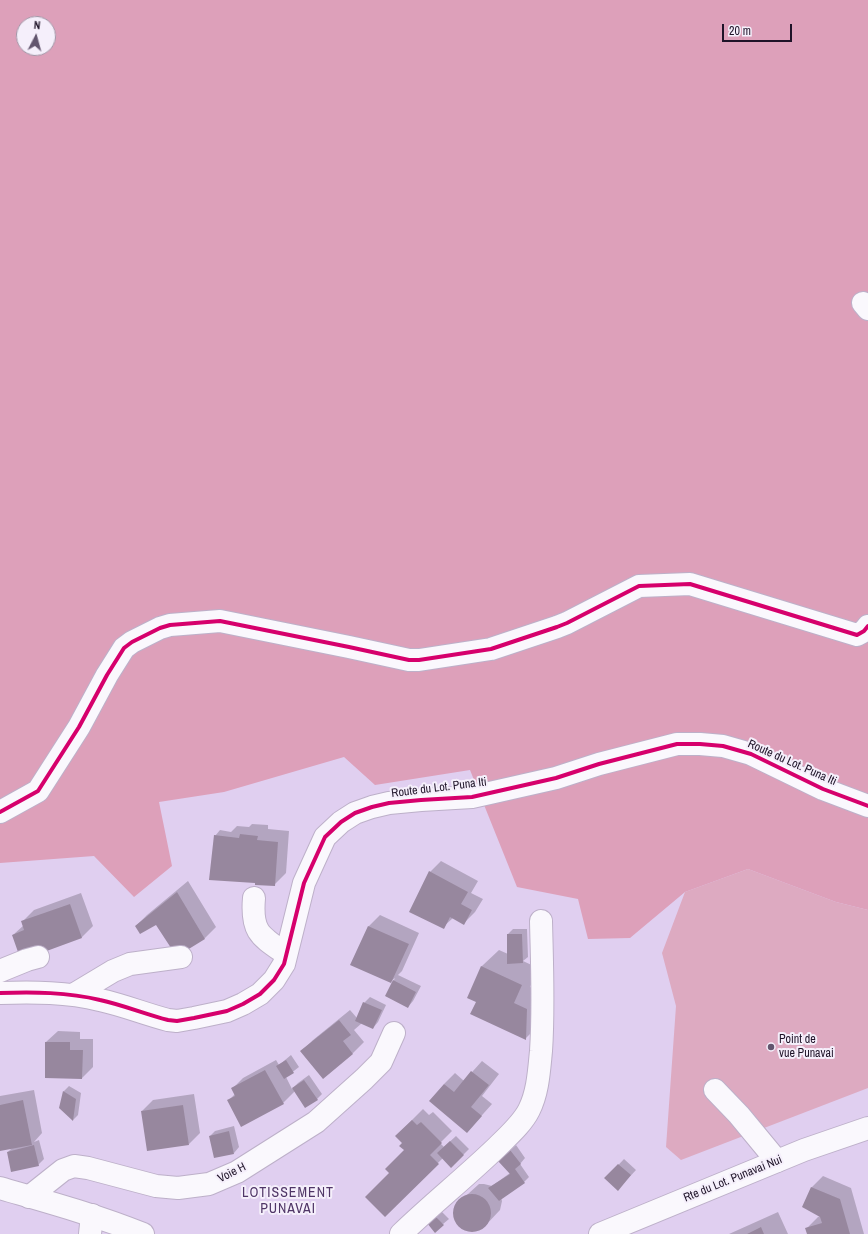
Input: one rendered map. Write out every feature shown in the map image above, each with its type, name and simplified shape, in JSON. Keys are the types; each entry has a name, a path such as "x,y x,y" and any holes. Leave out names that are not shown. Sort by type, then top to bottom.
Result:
{"street":[{"path":"0,812 38,791 79,727 124,648 160,628 170,625 220,620 409,660 419,660 490,649 558,627 640,586 690,584 857,635 864,631 868,626"},
{"name":"Route du Lot. Puna Iti","path":"0,993 45,992 73,995 100,1000 168,1020 177,1021 227,1011 243,1004 260,994 274,980 284,964 304,883 325,837 341,822 355,813 389,804 421,800 472,797 556,778 599,764 678,744 700,744 723,746 751,754 823,789 868,806"},
{"path":"254,898 252,913 255,927 265,939 286,954"},
{"path":"401,1234 509,1135 528,1112 535,1097 543,1028 541,921"},
{"path":"0,971 38,957"},
{"path":"73,995 113,971 130,964 181,957"},
{"name":"Voie H","path":"29,1197 62,1170 74,1166 88,1168 156,1186 178,1188 209,1184 237,1172 316,1122 381,1062 394,1033"},
{"path":"715,1090 739,1115 777,1161"},
{"name":"Rte du Lot. Punavai Nui","path":"600,1234 777,1161 868,1128"},
{"path":"0,1188 29,1197 91,1225 143,1234"}],"shaded area":[{"path":"0,0 868,0 868,910 836,902 748,869 685,892 630,938 588,939 578,899 517,887 470,770 375,785 344,757 224,792 159,802 172,866 134,897 94,856 0,863"},
{"name":"Point de vue Punavai","path":"748,869 836,902 868,910 868,1088 681,1160 666,1147 676,1006 662,953 685,892"}],"building":[{"path":"240,834 258,836 257,840 278,842 275,886 209,880 214,835 239,838"},
{"path":"429,871 468,892 461,904 472,910 464,925 450,917 444,929 409,912"},
{"path":"177,892 205,939 179,955 173,951 156,925 140,934 135,926"},
{"path":"70,904 82,938 33,956 18,952 12,935 24,930 21,921"},
{"path":"368,926 409,944 391,983 350,965"},
{"path":"507,934 522,934 523,963 507,964"},
{"path":"481,966 522,985 514,1003 527,1009 526,1040 470,1014 476,1002 467,998"},
{"path":"393,980 416,992 408,1008 385,996"},
{"path":"363,1002 382,1010 373,1029 355,1021"},
{"path":"339,1020 351,1035 343,1041 353,1054 323,1079 300,1051"},
{"path":"45,1042 70,1042 70,1050 83,1050 82,1079 45,1078"},
{"path":"286,1060 294,1073 284,1079 276,1066"},
{"path":"265,1070 284,1104 241,1127 227,1100 235,1096 231,1088"},
{"path":"471,1071 489,1085 471,1107 482,1116 467,1133 429,1101 444,1084 454,1092"},
{"path":"304,1080 318,1100 305,1108 292,1088"},
{"path":"63,1091 76,1099 73,1121 59,1108"},
{"path":"23,1100 32,1145 0,1151 0,1105"},
{"path":"183,1105 189,1145 147,1151 141,1111"},
{"path":"412,1120 417,1125 421,1122 442,1143 430,1155 439,1164 385,1217 365,1197 389,1173 385,1169 404,1150 399,1146 402,1143 395,1136"},
{"path":"229,1131 234,1154 214,1158 209,1136"},
{"path":"450,1141 464,1155 451,1168 437,1153"},
{"path":"34,1145 39,1166 11,1172 7,1152"},
{"path":"510,1150 521,1164 515,1169 525,1183 499,1201 488,1188 510,1174 498,1161"},
{"path":"618,1164 631,1175 618,1191 604,1178"},
{"path":"811,1187 840,1199 850,1234 807,1234 805,1228 822,1223 820,1217 802,1207"},
{"path":"472,1194 482,1197 488,1203 491,1213 488,1223 482,1229 472,1232 462,1229 456,1223 453,1213 456,1203 462,1197"},
{"path":"435,1216 444,1225 435,1233 427,1223"},
{"path":"761,1227 764,1234 747,1234"}],"cycle path":[{"path":"0,812 38,791 79,727 107,675 124,648 132,642 160,628 170,625 220,621 409,660 419,660 491,649 557,627 639,586 690,584 857,635 864,631 868,626"},
{"path":"0,993 63,994 88,997 159,1018 177,1021 227,1011 243,1004 260,994 274,980 284,964 304,883 325,837 341,822 355,813 389,803 472,797 556,778 599,764 677,744 700,744 723,746 751,754 823,789 868,806"}],"place":[{"name":"Point de vue Punavai","path":"771,1047"}],"district":[{"name":"LOTISSEMENT PUNAVAI","path":"288,1202"}]}
